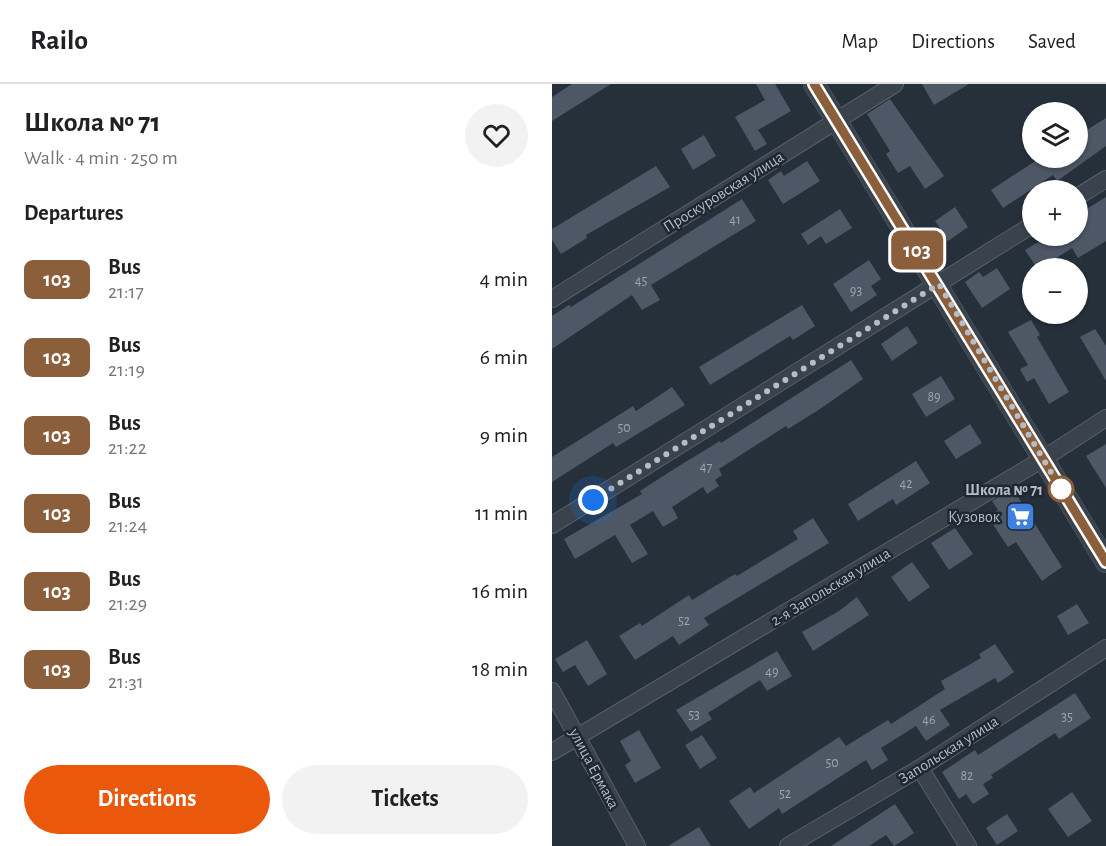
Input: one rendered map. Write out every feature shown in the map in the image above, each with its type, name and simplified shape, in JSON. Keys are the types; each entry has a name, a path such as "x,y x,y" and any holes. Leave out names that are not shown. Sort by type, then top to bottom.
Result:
{"street":[{"path":"814,84 939,284 1106,562"},
{"name":"Проскуровская улица","path":"552,299 895,84"},
{"path":"1088,190 1106,179"},
{"path":"552,525 1022,231"},
{"name":"2-я Запольская улица","path":"552,752 1043,459 1106,418"},
{"name":"Запольская улица","path":"788,846 920,768 1106,648"},
{"name":"улица Ермака","path":"552,691 637,846"},
{"path":"920,768 968,846"}],"building":[{"path":"572,84 611,84 552,121 552,97"},
{"path":"756,84 775,84 791,111 758,130 767,144 755,151 735,117 765,100"},
{"path":"922,84 969,84 934,105"},
{"path":"890,99 944,176 925,189 910,166 898,173 886,154 890,151 867,114"},
{"path":"1106,118 1106,146 1088,159 1088,129"},
{"path":"704,135 716,156 693,170 681,149"},
{"path":"807,161 820,181 783,204 768,180 781,171 784,176"},
{"path":"656,166 670,187 586,235 587,238 561,254 552,240 552,229"},
{"path":"1025,168 1075,168 1058,180 1053,175 1045,180 1022,180 1022,195 1003,208 991,190"},
{"path":"1106,197 1106,241 1078,258 1072,248 1056,258 1030,258 1025,250 1032,246 1088,246 1088,208"},
{"path":"742,199 756,221 651,285 660,300 642,310 632,295 552,349 552,316 569,305 571,307"},
{"path":"955,207 968,227 948,241 935,221"},
{"path":"840,209 852,228 826,244 821,236 808,245 801,234"},
{"path":"869,260 881,279 871,286 877,295 851,312 833,284"},
{"path":"997,268 1010,289 982,308 965,282 979,272 983,277"},
{"path":"802,305 815,326 793,340 790,336 710,385 699,367"},
{"path":"1023,324 1033,324 1040,335 1037,337 1069,392 1049,404 1034,378 1027,382 1020,369 1028,365 1008,332"},
{"path":"907,326 918,343 892,361 881,344"},
{"path":"1095,329 1106,346 1106,381 1080,337"},
{"path":"851,360 863,379 788,429 786,426 719,469 722,475 715,480 719,486 707,494 703,487 672,507 678,518 663,527 653,511 630,525 648,554 632,563 615,535 575,559 564,539 642,494 640,491 674,469 720,441 721,443"},
{"path":"941,376 955,399 926,417 912,394"},
{"path":"672,387 685,405 616,447 613,443 552,482 552,457 633,406 636,411"},
{"path":"970,424 982,443 956,459 944,441"},
{"path":"1106,444 1106,488 1086,456"},
{"path":"916,461 930,483 896,505 893,499 858,521 848,504"},
{"path":"1013,489 1062,567 1042,581 1016,542 1008,547 988,517 998,510 992,501"},
{"path":"813,518 829,543 704,618 709,625 679,645 673,636 635,660 619,636 640,623 642,626 689,595 692,600 735,574 737,576 798,539 793,531"},
{"path":"955,528 973,554 949,570 931,543"},
{"path":"912,562 930,587 909,602 891,577"},
{"path":"857,597 869,615 813,651 802,632 839,611"},
{"path":"1077,604 1089,623 1068,635 1057,616"},
{"path":"587,640 607,674 588,686 575,665 563,672 555,659"},
{"path":"995,644 1014,672 998,683 995,678 940,710 950,725 926,741 916,726 881,748 888,760 872,770 866,760 782,814 779,808 749,829 729,801 750,787 754,793 839,737 846,746 888,720 891,724 945,689 941,681 981,658 979,654"},
{"path":"777,651 792,676 767,691 760,680 708,713 712,719 691,732 676,710"},
{"path":"1075,693 1091,718 1059,739 1055,733 991,775 993,778 983,784 989,794 973,804 966,794 959,799 942,772 975,750 978,755"},
{"path":"639,730 661,768 635,783 625,765 631,761 620,741"},
{"path":"702,735 717,758 700,769 685,745"},
{"path":"1072,792 1092,821 1068,837 1048,809"},
{"path":"895,804 914,833 894,846 886,835 869,846 831,846"},
{"path":"1007,814 1018,831 997,845 986,828"},
{"path":"699,827 711,846 668,846"}],"bus line":[{"name":"103","path":"814,84 939,284 1106,562"}],"place":[{"name":"Школа № 71","path":"1061,489"},
{"name":"Кузовок","path":"1021,516"}],"route":[{"path":"593,500 939,284 1061,489"}]}
